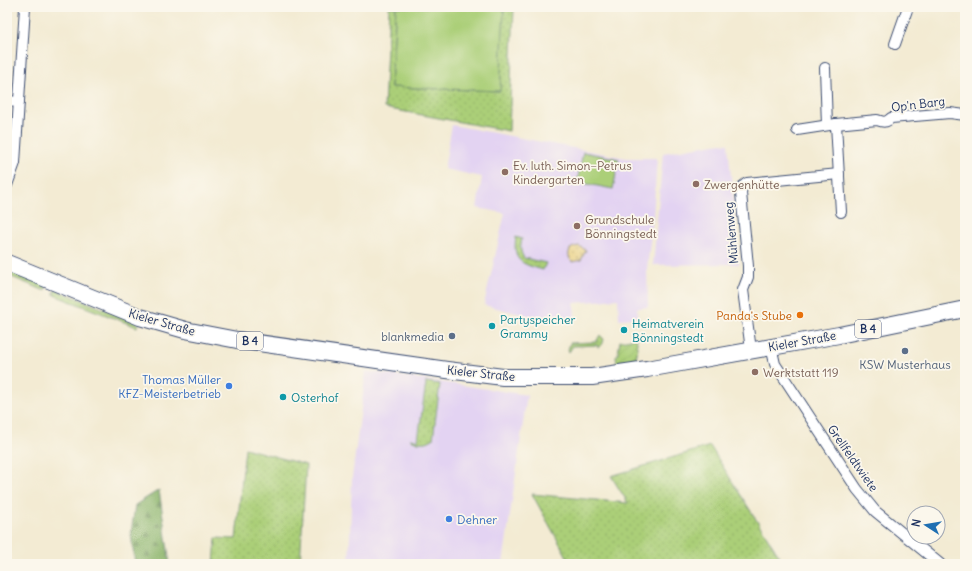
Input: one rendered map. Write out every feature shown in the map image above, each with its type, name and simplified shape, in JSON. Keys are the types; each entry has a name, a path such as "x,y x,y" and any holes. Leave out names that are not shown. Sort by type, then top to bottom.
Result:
{"main road":[{"name":"Kieler Straße","path":"7,263 140,317 185,330 237,340 489,375 535,378 592,377 647,369 770,346 839,335 965,309"}],"street":[{"path":"7,185 15,162 26,7"},
{"path":"894,44 908,7"},
{"path":"826,68 839,174 841,212"},
{"path":"7,101 19,102"},
{"name":"Op'n Barg","path":"797,130 832,124 877,120 887,122 891,118 950,113 965,115"},
{"name":"Mühlenweg","path":"751,350 743,290 748,277 741,190 743,185 747,183 839,174"},
{"name":"Grellfeldtwiete","path":"770,346 775,364 857,489 875,511 887,522 940,564"}],"shaded area":[{"name":"Grundschule Bönningstedt","path":"452,125 626,158 657,158 653,218 647,269 648,307 637,308 638,318 619,319 618,299 574,303 575,318 537,318 484,305 505,213 477,208 482,177 444,169"},
{"name":"Zwergenhütte","path":"721,143 728,144 739,264 653,265 663,153"},
{"path":"366,371 527,395 503,564 349,564 352,478"}],"green space":[{"path":"389,7 396,7 391,87 499,91 504,7 514,7 509,131 384,108"},
{"path":"396,7 504,7 500,91 391,87"},
{"path":"583,152 619,159 613,189 577,182"},
{"path":"516,237 522,239 521,249 524,258 546,263 543,270 529,266 520,261 516,252"},
{"path":"7,269 47,285 45,291 7,275"},
{"path":"57,290 138,323 138,326 137,327 54,295 54,291"},
{"path":"600,335 604,339 601,346 573,346 569,352 568,350 570,343 596,342"},
{"path":"636,338 638,347 636,359 617,363 616,357 620,341"},
{"path":"426,382 440,384 433,439 425,442 412,441 410,439 418,440"},
{"path":"710,446 784,564 571,564 532,494 628,503 611,476"},
{"path":"245,448 306,465 300,564 214,564 216,538 236,539"},
{"path":"159,490 170,564 135,564 131,534 135,505"}],"sand":[{"path":"579,246 586,250 581,260 572,262 569,256 570,249"}],"place":[{"name":"Ev. luth. Simon–Petrus Kindergarten","path":"505,172"},
{"name":"Zwergenhütte","path":"696,184"},
{"name":"Grundschule Bönningstedt","path":"577,226"},
{"name":"Panda's Stube","path":"800,315"},
{"name":"Partyspeicher Grammy","path":"492,326"},
{"name":"Heimatverein Bönningstedt","path":"624,330"},
{"name":"blankmedia","path":"452,336"},
{"name":"KSW Musterhaus","path":"905,351"},
{"name":"Werktstatt 119","path":"755,372"},
{"name":"Thomas Müller KFZ-Meisterbetrieb","path":"229,386"},
{"name":"Osterhof","path":"283,397"},
{"name":"Dehner","path":"449,519"}]}
